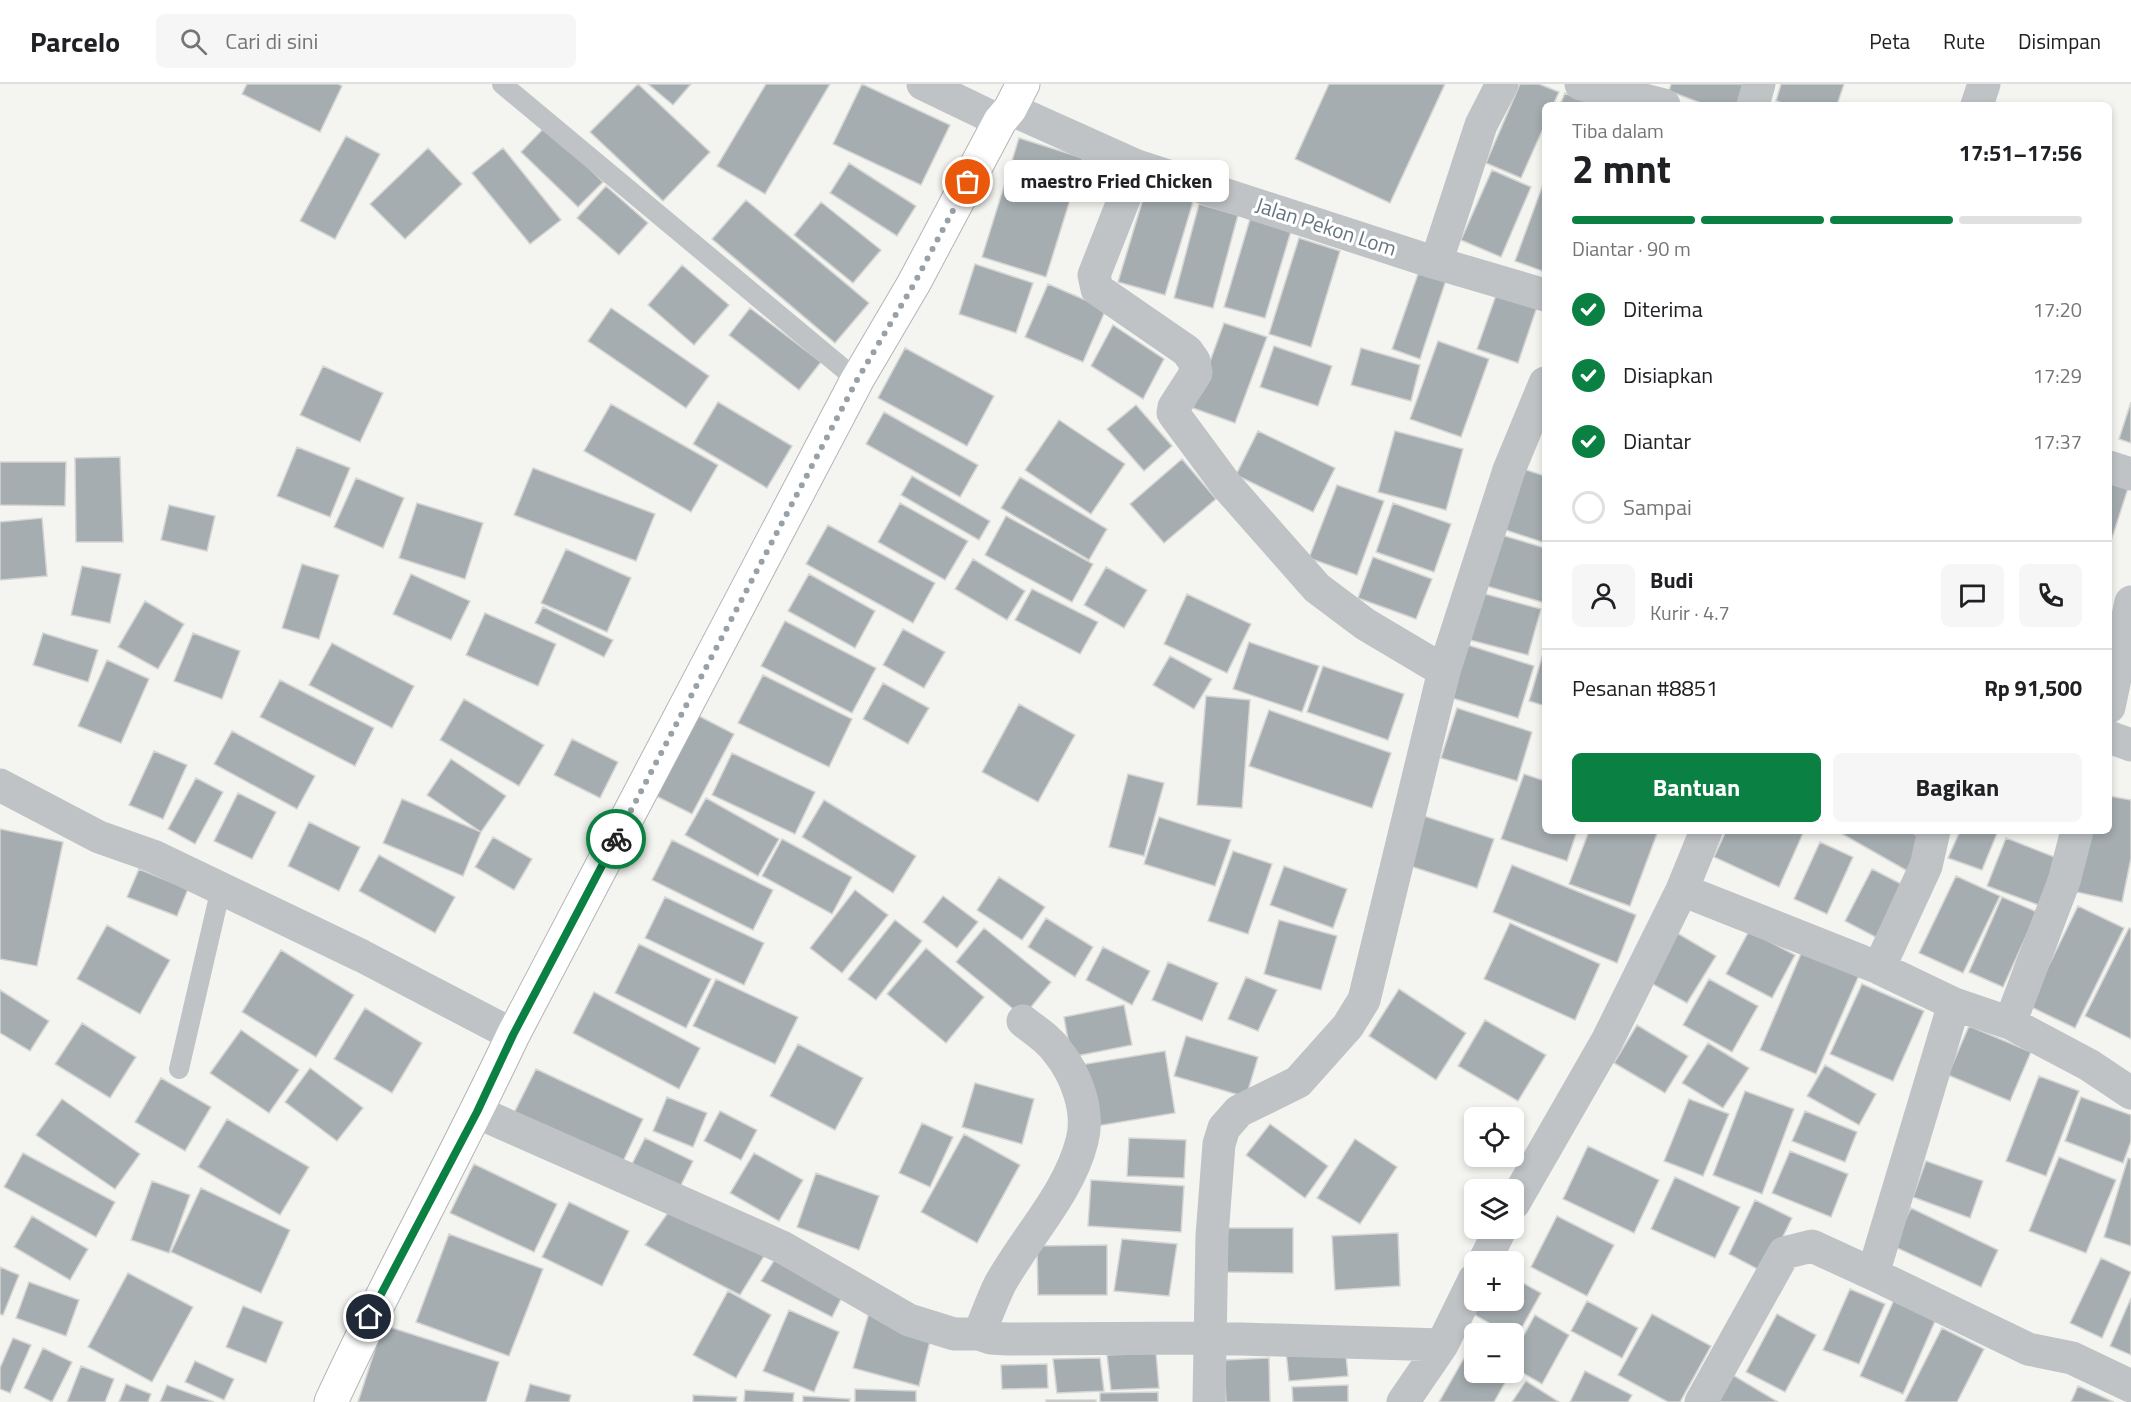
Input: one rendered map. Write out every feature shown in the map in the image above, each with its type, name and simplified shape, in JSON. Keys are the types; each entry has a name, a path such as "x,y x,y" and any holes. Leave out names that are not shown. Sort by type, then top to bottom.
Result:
{"main road":[{"path":"331,1402 369,1317 477,1112 513,1035 857,380 914,284 1011,104"}],"street":[{"name":"Jalan Pekon Lom","path":"923,84 1011,104 1137,166 1436,263 1542,294"},
{"path":"1436,263 1481,125 1502,84"},
{"path":"1581,84 1652,102"},
{"path":"1754,102 1759,84"},
{"path":"1978,102 1984,84"},
{"path":"1137,166 1094,275 1097,289 1187,351 1194,361 1196,373 1172,410 1173,413 1227,486 1317,588 1365,624 1444,671"},
{"path":"1209,1402 1212,1236 1219,1144 1224,1128 1239,1111 1298,1082 1356,1013 1444,671 1509,470 1542,390"},
{"path":"2112,467 2131,474"},
{"path":"2112,693 2131,603"},
{"path":"2112,738 2131,745"},
{"path":"0,785 99,837 153,856 362,956 513,1035"},
{"path":"1524,1185 1607,1041 1682,890 1705,834"},
{"path":"1879,968 1926,866 1933,834"},
{"path":"2010,1023 2064,881 2076,834"},
{"path":"1682,890 1879,968 1954,1004 2010,1023 2089,1065 2131,1093"},
{"path":"1874,1274 1954,1004"},
{"path":"979,1334 1000,1284 1062,1187 1082,1140 1083,1115 1078,1089 1068,1067 1056,1049 1023,1021"},
{"path":"477,1112 782,1247 909,1320 954,1334 979,1334 991,1338 1007,1339 1209,1338 1442,1345"},
{"path":"1701,1402 1784,1253 1812,1246 2043,1351 2072,1358 2131,1386"},
{"path":"1405,1401 1442,1345 1464,1300"}],"lane":[{"path":"502,84 857,380"},
{"path":"179,1069 221,888"}],"building":[{"path":"247,84 338,84 342,86 320,132 242,94"},
{"path":"638,84 710,152 663,201 590,132"},
{"path":"648,84 691,84 673,105"},
{"path":"766,84 830,84 765,194 717,166"},
{"path":"862,84 950,125 921,185 833,144"},
{"path":"1329,84 1445,84 1390,203 1295,159"},
{"path":"1520,84 1539,84 1559,92 1554,102 1542,102 1542,131 1521,178 1486,163"},
{"path":"1671,84 1747,84 1740,102 1698,102 1669,91"},
{"path":"1781,84 1844,84 1838,102 1776,101"},
{"path":"1565,93 1587,102 1561,102"},
{"path":"546,126 603,182 578,207 521,152"},
{"path":"346,136 380,154 335,239 300,221"},
{"path":"1019,138 1083,158 1046,277 982,257"},
{"path":"428,148 462,184 405,239 370,204"},
{"path":"503,148 561,220 530,244 472,173"},
{"path":"849,163 916,206 897,236 830,193"},
{"path":"1492,170 1531,187 1501,257 1461,240"},
{"path":"606,186 648,223 619,255 577,218"},
{"path":"1542,187 1542,271 1515,261"},
{"path":"1146,189 1193,202 1165,295 1118,282"},
{"path":"746,200 869,303 835,343 712,239"},
{"path":"821,202 881,250 853,283 794,235"},
{"path":"1199,204 1238,215 1213,308 1174,298"},
{"path":"1253,209 1294,221 1265,318 1224,307"},
{"path":"1299,238 1340,251 1311,347 1269,334"},
{"path":"975,264 1033,283 1016,333 959,314"},
{"path":"682,265 729,305 694,345 648,305"},
{"path":"1418,274 1446,280 1420,359 1392,349"},
{"path":"1048,284 1106,309 1083,362 1025,337"},
{"path":"1500,284 1540,298 1518,363 1477,349"},
{"path":"611,308 709,376 686,408 588,341"},
{"path":"750,308 821,362 799,390 729,335"},
{"path":"1224,323 1267,337 1235,423 1193,408"},
{"path":"1113,325 1164,359 1143,399 1091,366"},
{"path":"1438,341 1489,359 1461,437 1410,419"},
{"path":"1274,346 1332,366 1318,406 1260,387"},
{"path":"905,348 994,396 967,446 878,398"},
{"path":"1361,348 1420,365 1411,401 1351,385"},
{"path":"323,366 383,393 360,442 300,415"},
{"path":"718,402 792,446 767,488 693,444"},
{"path":"2131,402 2131,443 2119,439"},
{"path":"611,404 718,465 691,512 584,451"},
{"path":"1136,405 1172,446 1144,471 1107,429"},
{"path":"884,412 978,465 960,497 866,444"},
{"path":"1059,420 1125,464 1091,514 1025,470"},
{"path":"1258,431 1335,468 1313,512 1236,475"},
{"path":"1395,431 1463,449 1446,510 1378,492"},
{"path":"297,447 350,468 330,517 277,496"},
{"path":"120,457 123,542 76,542 75,458"},
{"path":"1182,459 1216,499 1164,543 1130,504"},
{"path":"0,462 66,462 65,506 0,505"},
{"path":"533,468 655,514 636,561 514,515"},
{"path":"1520,468 1542,475 1542,542 1500,528"},
{"path":"912,476 990,521 979,540 901,495"},
{"path":"1020,477 1107,529 1089,560 1001,508"},
{"path":"2112,477 2130,482 2112,538"},
{"path":"356,478 404,498 383,548 334,527"},
{"path":"1337,485 1384,501 1357,575 1309,558"},
{"path":"417,503 483,523 465,579 399,558"},
{"path":"900,503 968,541 945,580 878,542"},
{"path":"1393,503 1451,524 1434,572 1376,552"},
{"path":"169,505 215,516 207,551 161,540"},
{"path":"1006,516 1093,564 1072,602 985,555"},
{"path":"42,518 47,576 0,580 0,522"},
{"path":"828,525 935,583 913,623 806,564"},
{"path":"1498,534 1542,547 1542,602 1483,585"},
{"path":"566,549 631,578 607,632 541,603"},
{"path":"1373,557 1432,579 1416,619 1358,598"},
{"path":"973,559 1025,591 1007,620 955,589"},
{"path":"302,564 339,575 319,639 282,628"},
{"path":"82,566 121,574 110,623 71,615"},
{"path":"1106,567 1147,590 1124,628 1084,605"},
{"path":"411,574 470,601 451,640 393,614"},
{"path":"809,574 875,611 855,648 788,611"},
{"path":"1032,589 1098,622 1080,654 1015,620"},
{"path":"1478,592 1541,609 1528,655 1466,639"},
{"path":"1187,594 1251,624 1227,673 1164,644"},
{"path":"145,601 184,624 158,669 118,647"},
{"path":"543,607 613,640 604,657 535,623"},
{"path":"485,613 556,644 538,686 466,655"},
{"path":"785,621 876,668 852,713 761,666"},
{"path":"903,629 945,652 924,688 883,665"},
{"path":"43,633 98,650 88,682 33,665"},
{"path":"193,633 240,651 222,699 174,681"},
{"path":"1249,642 1319,666 1302,712 1233,689"},
{"path":"332,643 414,686 392,728 309,685"},
{"path":"1468,645 1534,666 1518,718 1452,698"},
{"path":"1170,656 1212,679 1194,709 1153,685"},
{"path":"1542,657 1542,705 1529,701"},
{"path":"107,660 149,679 121,743 78,726"},
{"path":"1323,666 1404,694 1388,740 1307,712"},
{"path":"763,675 852,719 829,767 738,723"},
{"path":"280,680 374,728 355,766 260,717"},
{"path":"883,683 929,708 908,744 863,719"},
{"path":"1206,696 1250,700 1242,808 1197,805"},
{"path":"464,699 544,745 519,786 440,740"},
{"path":"1019,704 1075,735 1038,802 982,772"},
{"path":"1457,708 1532,732 1517,781 1441,758"},
{"path":"1269,710 1391,753 1372,808 1249,766"},
{"path":"695,714 734,734 692,814 654,795"},
{"path":"232,731 315,776 297,809 214,764"},
{"path":"572,739 618,762 600,798 554,775"},
{"path":"154,751 187,765 163,819 129,805"},
{"path":"732,753 815,792 795,834 712,795"},
{"path":"451,759 506,796 481,832 427,795"},
{"path":"1128,774 1164,783 1144,856 1109,847"},
{"path":"1524,774 1542,780 1542,834 1576,834 1567,861 1501,839"},
{"path":"196,778 223,792 195,844 168,829"},
{"path":"238,793 276,812 252,859 214,841"},
{"path":"2112,797 2131,800 2131,858 2122,902 2072,891 2084,834 2112,834"},
{"path":"706,798 779,839 758,876 685,835"},
{"path":"402,799 481,832 463,876 383,843"},
{"path":"824,800 916,856 893,893 802,837"},
{"path":"1418,814 1494,839 1477,888 1401,863"},
{"path":"1159,817 1231,840 1215,886 1144,864"},
{"path":"309,822 360,847 339,891 288,866"},
{"path":"0,829 63,842 37,966 0,959"},
{"path":"1588,834 1657,834 1630,906 1569,884"},
{"path":"1725,834 1803,834 1779,887 1714,857"},
{"path":"1842,834 1915,834 1929,842 1911,873"},
{"path":"1959,834 1997,834 1982,870 1948,858"},
{"path":"493,837 532,859 514,890 475,867"},
{"path":"2006,838 2062,860 2044,907 1987,886"},
{"path":"782,839 852,877 832,914 762,876"},
{"path":"672,840 773,890 753,930 652,880"},
{"path":"1820,842 1853,857 1827,914 1794,899"},
{"path":"1233,851 1272,864 1248,934 1208,921"},
{"path":"379,855 455,897 435,933 359,891"},
{"path":"1512,865 1636,915 1617,963 1493,912"},
{"path":"1284,866 1347,889 1333,928 1270,905"},
{"path":"139,869 188,889 177,916 127,897"},
{"path":"1872,869 1911,889 1885,942 1845,921"},
{"path":"1956,876 2000,896 1963,973 1919,953"},
{"path":"999,877 1045,907 1022,940 977,910"},
{"path":"855,890 888,915 842,973 810,948"},
{"path":"943,896 978,922 957,948 923,922"},
{"path":"665,897 764,943 744,985 645,938"},
{"path":"2002,897 2037,912 2003,987 1969,972"},
{"path":"2078,906 2124,928 2075,1028 2029,1006"},
{"path":"1046,918 1093,947 1075,977 1028,947"},
{"path":"895,920 922,941 876,1000 848,979"},
{"path":"1279,920 1337,936 1321,990 1264,974"},
{"path":"1510,923 1600,964 1575,1020 1484,979"},
{"path":"107,925 170,960 140,1014 77,979"},
{"path":"984,928 1051,982 1023,1017 956,962"},
{"path":"2129,928 2131,929 2131,1039 2085,1016"},
{"path":"1749,931 1795,955 1772,998 1726,974"},
{"path":"1677,933 1716,956 1687,1003 1649,982"},
{"path":"639,944 711,979 686,1028 615,993"},
{"path":"1103,947 1150,971 1132,1005 1086,980"},
{"path":"926,948 984,997 946,1043 887,994"},
{"path":"1803,949 1860,973 1816,1074 1760,1050"},
{"path":"281,950 354,995 316,1057 242,1012"},
{"path":"1168,962 1218,983 1202,1021 1152,1000"},
{"path":"1246,977 1277,990 1258,1031 1228,1019"},
{"path":"716,979 798,1017 775,1064 693,1026"},
{"path":"1709,979 1758,1006 1732,1052 1683,1025"},
{"path":"1862,984 1924,1011 1893,1081 1830,1054"},
{"path":"1399,989 1466,1033 1436,1080 1369,1036"},
{"path":"0,990 49,1021 30,1051 0,1033"},
{"path":"594,992 700,1048 679,1089 573,1033"},
{"path":"1124,1005 1132,1045 1071,1057 1064,1017"},
{"path":"365,1008 422,1043 392,1093 334,1059"},
{"path":"1485,1020 1546,1055 1518,1101 1458,1066"},
{"path":"82,1023 136,1057 110,1098 55,1064"},
{"path":"1637,1025 1688,1056 1665,1093 1614,1063"},
{"path":"1969,1026 2031,1052 2010,1101 1948,1075"},
{"path":"241,1030 299,1070 269,1113 210,1073"},
{"path":"1186,1036 1258,1057 1246,1097 1174,1076"},
{"path":"1708,1043 1749,1068 1723,1108 1682,1083"},
{"path":"798,1044 863,1078 835,1130 770,1096"},
{"path":"1165,1051 1175,1113 1091,1127 1080,1065"},
{"path":"1825,1065 1876,1094 1859,1125 1807,1096"},
{"path":"310,1068 363,1108 337,1141 285,1102"},
{"path":"536,1069 643,1119 619,1170 511,1119"},
{"path":"2039,1076 2079,1091 2046,1176 2006,1161"},
{"path":"161,1078 211,1107 185,1151 135,1122"},
{"path":"975,1083 1034,1099 1022,1144 962,1127"},
{"path":"1745,1091 1794,1109 1762,1194 1713,1175"},
{"path":"667,1097 707,1113 693,1147 653,1131"},
{"path":"2081,1097 2131,1115 2131,1141 2123,1163 2065,1141"},
{"path":"62,1099 140,1154 115,1189 36,1135"},
{"path":"1689,1099 1729,1114 1703,1176 1664,1161"},
{"path":"720,1111 757,1130 741,1160 704,1141"},
{"path":"1805,1111 1857,1132 1845,1162 1792,1141"},
{"path":"227,1119 309,1167 280,1215 198,1167"},
{"path":"922,1123 953,1137 930,1187 899,1173"},
{"path":"1270,1124 1328,1166 1305,1198 1246,1155"},
{"path":"964,1134 1020,1165 977,1243 921,1212"},
{"path":"645,1138 693,1161 677,1193 629,1170"},
{"path":"1129,1138 1186,1140 1184,1178 1127,1176"},
{"path":"1355,1139 1397,1167 1360,1224 1317,1198"},
{"path":"1588,1146 1659,1180 1634,1233 1563,1199"},
{"path":"1790,1151 1848,1174 1831,1217 1772,1193"},
{"path":"23,1153 115,1202 96,1237 4,1187"},
{"path":"754,1153 803,1180 779,1221 730,1193"},
{"path":"2059,1157 2116,1180 2086,1253 2029,1231"},
{"path":"2128,1158 2131,1159 2131,1246 2104,1237"},
{"path":"1926,1161 1983,1181 1970,1218 1913,1197"},
{"path":"474,1164 557,1204 534,1252 450,1213"},
{"path":"816,1173 879,1196 859,1250 797,1227"},
{"path":"1675,1177 1740,1207 1715,1258 1651,1229"},
{"path":"1091,1180 1184,1186 1181,1232 1088,1226"},
{"path":"152,1181 190,1195 169,1253 131,1240"},
{"path":"201,1188 290,1230 261,1293 171,1252"},
{"path":"1755,1200 1792,1218 1765,1273 1729,1254"},
{"path":"569,1202 629,1231 602,1286 542,1257"},
{"path":"675,1203 769,1248 740,1295 645,1245"},
{"path":"1911,1208 1998,1250 1981,1287 1893,1246"},
{"path":"32,1216 88,1249 70,1280 14,1247"},
{"path":"1557,1216 1614,1245 1587,1296 1531,1267"},
{"path":"1226,1228 1293,1228 1293,1273 1225,1272"},
{"path":"1398,1233 1400,1286 1335,1290 1332,1236"},
{"path":"449,1234 543,1269 509,1356 416,1322"},
{"path":"1122,1239 1177,1244 1169,1296 1114,1291"},
{"path":"1107,1245 1107,1295 1038,1295 1037,1246"},
{"path":"2101,1258 2131,1272 2102,1338 2070,1323"},
{"path":"775,1259 843,1295 832,1317 761,1281"},
{"path":"0,1267 19,1275 3,1315 0,1314"},
{"path":"128,1273 193,1307 152,1382 88,1347"},
{"path":"29,1282 79,1300 66,1336 16,1318"},
{"path":"1524,1284 1541,1293 1524,1324 1489,1323 1468,1311 1524,1311"},
{"path":"1850,1289 1885,1304 1859,1364 1823,1350"},
{"path":"728,1291 771,1315 736,1378 693,1355"},
{"path":"2131,1298 2131,1355 2110,1346"},
{"path":"1894,1300 1936,1319 1903,1394 1860,1376"},
{"path":"1587,1301 1638,1328 1622,1358 1571,1331"},
{"path":"243,1306 283,1322 266,1363 226,1347"},
{"path":"789,1310 839,1332 814,1392 763,1371"},
{"path":"869,1313 932,1333 919,1386 853,1368"},
{"path":"1652,1314 1711,1346 1680,1402 1668,1402 1618,1375"},
{"path":"1777,1314 1816,1335 1785,1392 1746,1372"},
{"path":"1535,1315 1569,1335 1542,1384 1524,1374 1524,1335"},
{"path":"383,1325 499,1362 486,1402 358,1402"},
{"path":"1942,1328 1984,1349 1957,1402 1907,1402 1905,1401"},
{"path":"13,1338 31,1345 10,1393 0,1389 0,1368"},
{"path":"1345,1346 1348,1376 1289,1381 1286,1351"},
{"path":"43,1348 72,1362 52,1402 24,1388"},
{"path":"1156,1353 1159,1388 1111,1390 1107,1355"},
{"path":"1100,1358 1104,1391 1057,1393 1053,1359"},
{"path":"1269,1358 1270,1402 1226,1402 1224,1360"},
{"path":"1464,1358 1464,1383 1505,1383 1494,1402 1439,1402"},
{"path":"195,1361 234,1379 224,1400 185,1382"},
{"path":"1047,1364 1048,1388 1002,1389 1001,1365"},
{"path":"81,1366 114,1379 105,1402 67,1402"},
{"path":"1585,1371 1632,1395 1628,1402 1570,1402"},
{"path":"1731,1374 1778,1402 1715,1402"},
{"path":"1526,1381 1559,1402 1512,1402"},
{"path":"126,1384 151,1394 148,1402 119,1402"},
{"path":"530,1384 571,1395 569,1402 525,1402"},
{"path":"167,1385 214,1402 160,1402"},
{"path":"1348,1385 1348,1402 1293,1402 1292,1387"},
{"path":"2078,1386 2114,1402 2071,1402"},
{"path":"855,1389 916,1391 916,1402 855,1402"},
{"path":"745,1390 794,1393 793,1402 744,1402"},
{"path":"1158,1392 1158,1402 1100,1402 1100,1393"},
{"path":"693,1395 737,1397 736,1402 693,1402"},
{"path":"803,1396 850,1399 849,1402 803,1402"},
{"path":"1046,1400 1096,1400 1096,1402 1046,1402"}],"way so far":[{"path":"616,839 857,380 914,284 968,182"}],"place":[{"name":"maestro Fried Chicken","path":"968,182"}],"route":[{"path":"369,1317 477,1112 513,1035 616,839"}]}
